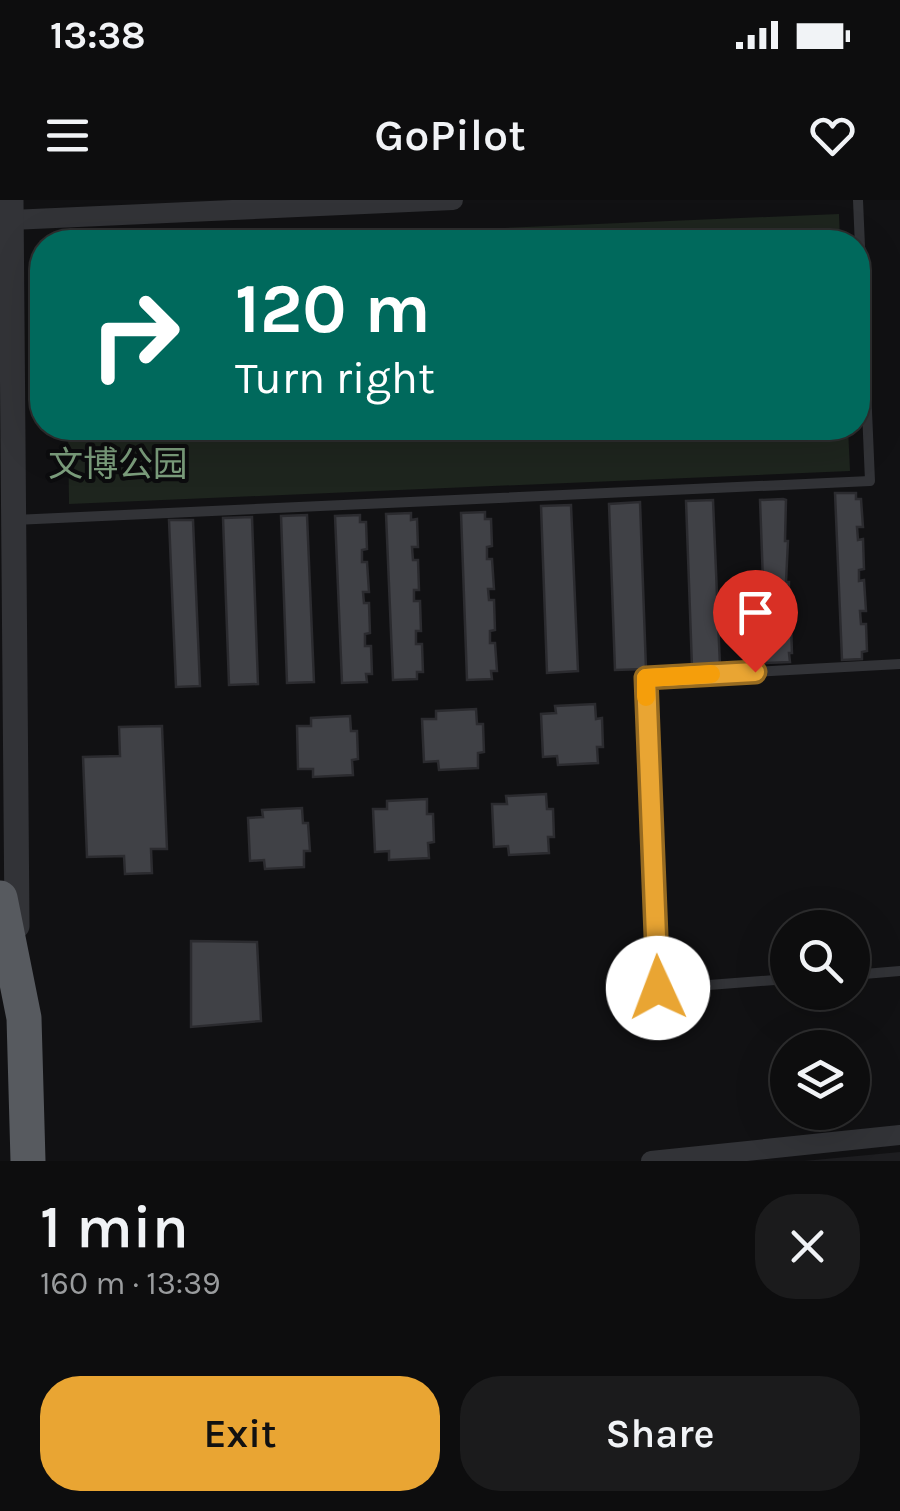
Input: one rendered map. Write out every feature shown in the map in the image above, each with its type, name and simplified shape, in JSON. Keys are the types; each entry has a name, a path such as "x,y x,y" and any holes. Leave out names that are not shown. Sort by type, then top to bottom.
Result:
{"highway":[{"path":"0,898 24,1018 28,1161"}],"street":[{"path":"18,1161 11,210 452,200"},
{"path":"651,1161 900,1135"}],"lane":[{"path":"858,200 859,230"},
{"path":"14,520 870,481 868,440"},
{"path":"770,980 658,988 646,678 900,664"},
{"path":"870,974 900,971"}],"shaded area":[{"path":"900,1152 900,1161 804,1161"}],"green space":[{"path":"839,214 840,230 453,230"},
{"name":"文博公园","path":"68,440 849,440 850,471 69,504"}],"building":[{"path":"835,493 856,493 856,499 861,499 863,527 857,527 858,540 863,539 864,569 859,570 859,581 864,580 866,611 860,611 861,624 866,624 867,651 862,652 862,659 842,660"},
{"path":"783,499 792,653 790,662 766,663 760,500"},
{"path":"713,500 720,666 692,667 686,501"},
{"path":"640,502 646,669 615,670 609,504"},
{"path":"571,505 578,671 547,673 541,506"},
{"path":"485,512 485,519 491,519 492,546 487,547 487,559 492,559 494,589 488,589 489,600 494,600 495,630 490,631 490,643 495,643 497,671 491,671 492,679 467,680 461,513"},
{"path":"411,513 411,520 417,519 418,547 412,547 413,560 418,560 419,590 414,590 414,601 420,601 421,631 416,631 416,644 422,644 423,672 417,672 417,679 393,680 386,514"},
{"path":"307,515 314,682 287,683 281,516"},
{"path":"360,515 360,522 366,522 367,549 362,550 362,562 367,562 369,592 363,592 364,603 369,603 370,633 365,634 365,646 371,646 372,674 366,674 367,682 342,683 335,516"},
{"path":"252,517 258,684 229,685 223,518"},
{"path":"169,520 193,520 200,686 176,687"},
{"path":"595,704 596,719 602,718 603,747 597,747 598,763 558,765 557,756 543,757 541,714 556,713 555,706"},
{"path":"476,709 477,724 483,724 484,752 478,753 478,768 439,770 438,761 424,762 422,719 436,719 436,711"},
{"path":"350,716 351,731 357,731 358,759 352,760 353,775 313,777 313,769 298,769 297,726 311,726 311,718"},
{"path":"162,726 167,849 151,849 152,873 125,874 124,856 87,857 83,757 120,756 119,727"},
{"path":"546,794 547,809 553,809 554,837 548,837 549,853 509,855 508,846 494,847 492,804 507,804 506,796"},
{"path":"427,799 427,814 433,814 434,842 428,843 429,858 389,860 389,851 375,852 373,809 387,809 387,801"},
{"path":"302,808 303,823 308,823 310,851 304,851 304,867 265,869 264,860 250,861 248,818 263,817 262,810"},
{"path":"191,941 257,942 261,1021 191,1027"}],"slow traffic":[{"path":"646,697 646,678 711,674"}],"route":[{"path":"658,988 646,678 755,672"}]}
